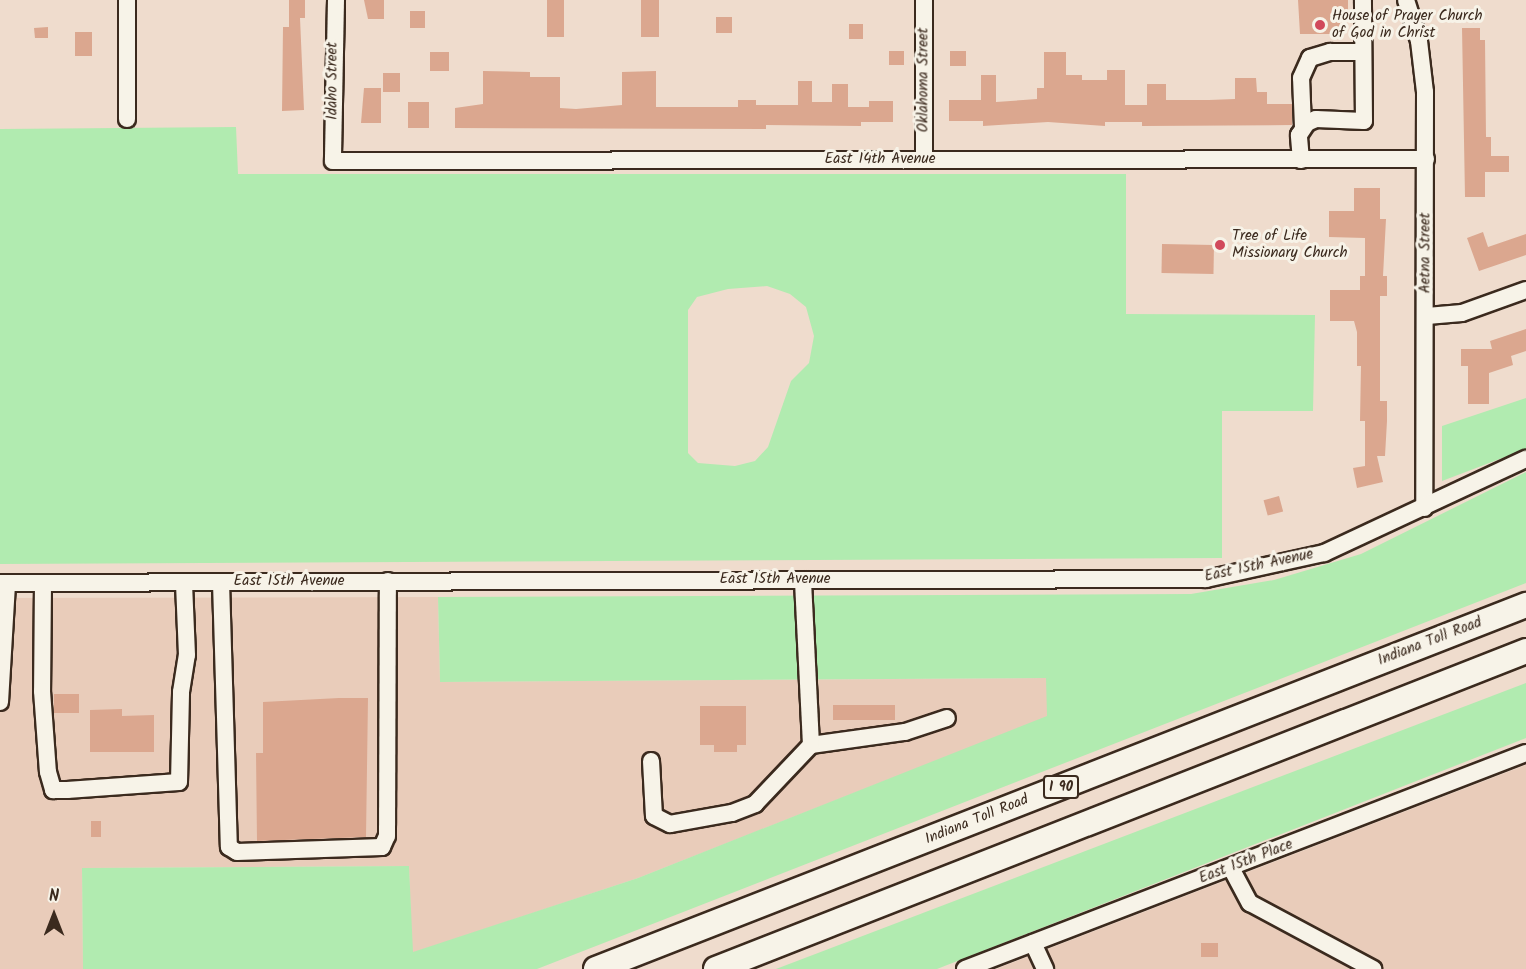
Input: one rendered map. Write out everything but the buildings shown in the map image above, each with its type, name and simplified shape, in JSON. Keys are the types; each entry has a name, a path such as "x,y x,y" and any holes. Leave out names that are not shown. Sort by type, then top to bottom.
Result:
{"highway":[{"name":"Indiana Toll Road","path":"596,969 1526,605"},
{"path":"716,969 1526,651"}],"street":[{"path":"127,0 127,118"},
{"name":"Idaho Street","path":"333,161 336,0"},
{"name":"Oklahoma Street","path":"924,0 924,159"},
{"path":"1303,127 1316,119 1364,121 1363,0"},
{"name":"Aetna Street","path":"1406,0 1423,62 1426,159 1425,508"},
{"path":"1301,160 1303,127 1301,78 1310,58 1330,52 1363,52"},
{"name":"East 14th Avenue","path":"333,161 1426,159"},
{"path":"1426,316 1462,313 1526,290"},
{"name":"East 15th Avenue","path":"4,583 1206,579 1324,553 1425,508 1526,459"},
{"path":"803,580 811,745"},
{"path":"221,582 229,847 237,852 382,847 387,836 388,581"},
{"path":"43,583 42,691 48,772 53,790 67,790 179,782 181,692 187,655 184,582"},
{"path":"0,702 4,583"},
{"path":"651,761 654,816 670,824 732,813 755,804 811,745 905,732 947,718"},
{"name":"East 15th Place","path":"965,969 1526,753"},
{"path":"1230,868 1251,903 1373,969"},
{"path":"1033,943 1045,969"}],"shaded area":[{"path":"438,597 440,682 1047,678 1047,717 638,878 412,953 409,866 82,868 83,969 0,969 0,598"},
{"path":"1526,765 1526,969 996,969"}],"green space":[{"path":"236,127 238,174 1126,174 1126,314 1315,315 1313,411 1222,411 1222,558 0,564 0,129","holes":["767,286 790,294 806,307 814,336 809,363 791,381 768,447 755,461 735,466 698,463 688,453 688,310 697,297 728,289"]},
{"path":"1526,398 1526,449 1442,481 1442,426"},
{"path":"1526,472 1526,583 537,969 83,969 82,868 409,866 413,952 638,878 1047,716 1046,678 440,682 438,597 1191,594 1274,580 1361,554"},
{"path":"1526,683 1526,738 937,969 776,969"}],"place":[{"name":"House of Prayer Church of God in Christ","path":"1320,25"},
{"name":"Tree of Life Missionary Church","path":"1220,245"}]}
